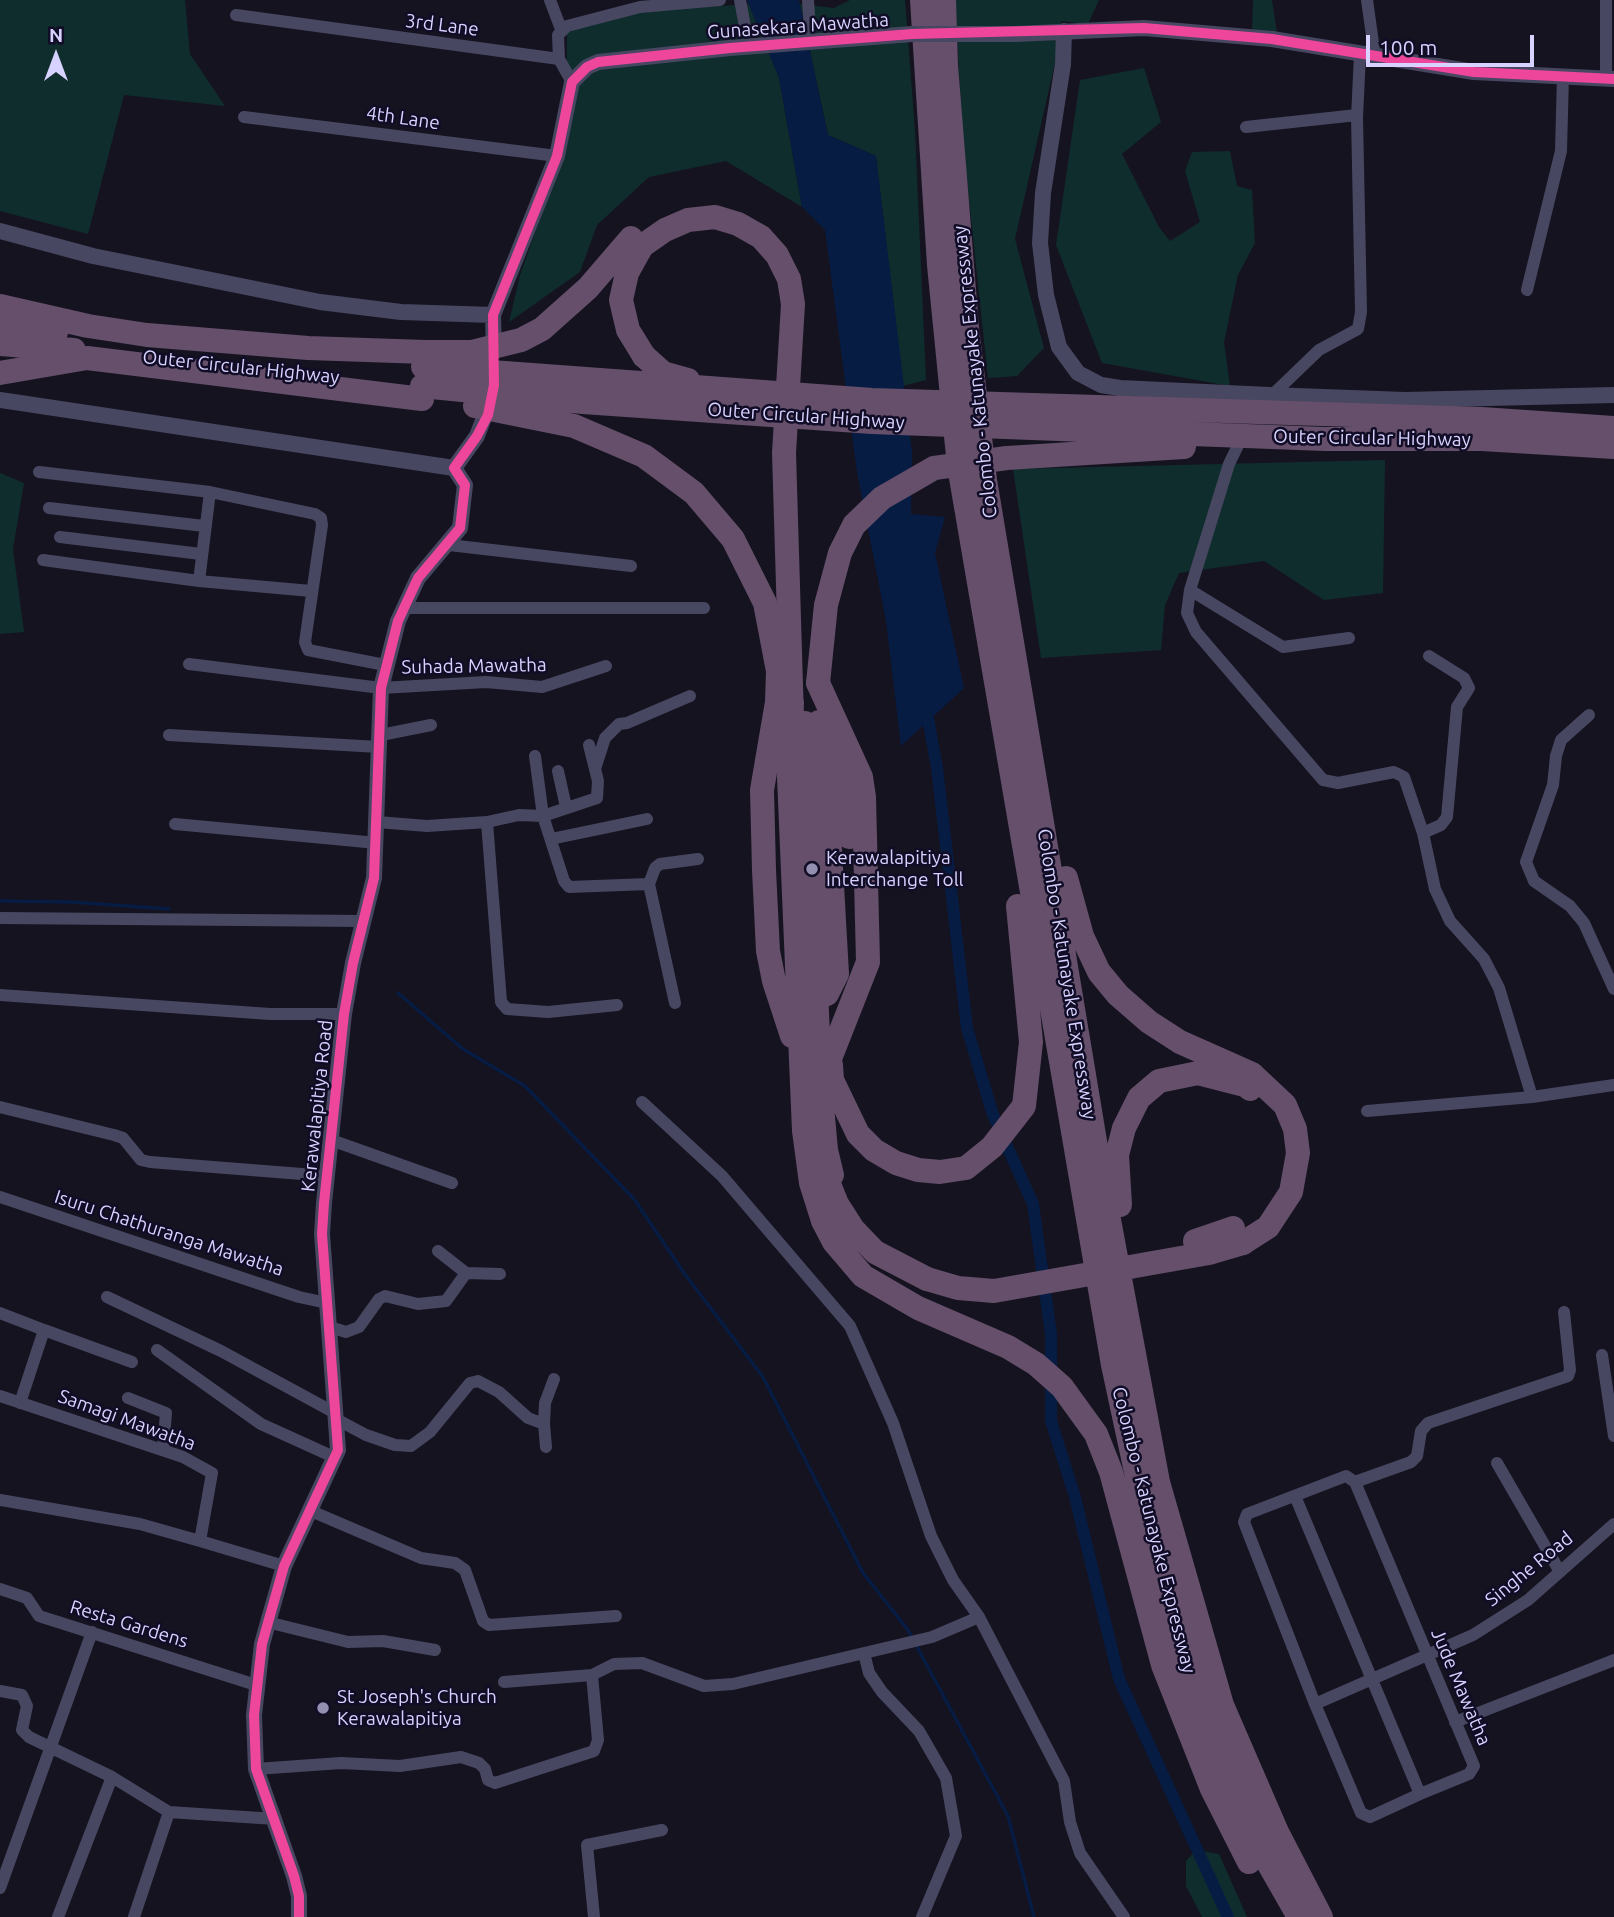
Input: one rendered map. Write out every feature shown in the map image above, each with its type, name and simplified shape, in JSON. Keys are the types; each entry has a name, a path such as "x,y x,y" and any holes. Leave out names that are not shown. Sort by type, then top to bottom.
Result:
{"highway":[{"name":"Colombo - Katunayake Expressway","path":"922,0 939,265 952,409 998,703 1093,1260 1141,1495 1178,1633 1206,1723 1258,1845 1299,1917"},
{"name":"Colombo - Katunayake Expressway","path":"943,0 946,65 977,426 1101,1177 1158,1482 1222,1705 1277,1832 1321,1917"},
{"path":"423,376 472,352 521,340 542,329 588,288 631,238 657,218 688,207 720,206 748,216 773,235 790,257 799,280 803,308 789,777 794,942 804,1072 804,1131 811,1183 823,1221 834,1242 863,1276 918,1308 1007,1347 1036,1364 1062,1387 1096,1434 1111,1472 1141,1591 1188,1734 1224,1812 1281,1917"},
{"path":"872,400 690,380 663,373 644,356 628,330 621,300 626,273 642,246 665,230 688,220 715,217 738,223 761,237 777,255 789,279 793,304 783,453 791,708 816,1146 825,1178 853,1229 875,1252 958,1288 994,1291 1209,1253 1238,1235 1264,1211 1280,1186 1287,1152 1285,1132 1274,1111 1245,1085 1198,1073 1159,1081 1139,1098 1124,1128 1117,1156 1118,1188 1158,1482"},
{"path":"0,306 88,326 147,335 308,348 423,376 499,409 574,426 644,456 694,493 733,539 765,603 778,671 816,786 831,1014"},
{"path":"0,318 56,326 79,348"},
{"name":"Outer Circular Highway","path":"0,325 79,348"},
{"path":"0,338 79,348"},
{"name":"Outer Circular Highway","path":"0,344 423,376 872,400 1482,419 1614,428"},
{"path":"0,353 79,348"},
{"path":"0,364 79,348"},
{"path":"0,373 79,348"},
{"name":"Outer Circular Highway","path":"423,376 583,402 872,422 1325,439 1482,439 1614,447"},
{"path":"998,703 1031,1042 1024,1106 992,1147 966,1168 940,1172 918,1170 896,1163 874,1150 852,1124 832,1080 818,683 826,605 840,553 854,525 882,498 934,468 1007,458 1325,439"},
{"path":"1012,646 1068,886 1082,936 1099,972 1118,995 1149,1023 1180,1042 1252,1074 1285,1105 1295,1129 1298,1153 1291,1192 1268,1227 1238,1235"},
{"path":"818,683 854,780 862,938 856,979 831,1014"},
{"path":"818,683 836,780 840,867 843,954 831,1014"},
{"path":"791,708 779,723 770,791 777,947 788,1003 795,1014 802,1043"},
{"path":"791,708 762,790 768,951 774,981 804,1072"},
{"path":"828,740 845,778 854,930 853,953 847,976 831,1014"}],"street":[{"path":"0,400 454,468 488,415 494,385 494,315 557,156 572,82 559,59 558,35 561,29 640,4 720,0"},
{"path":"740,0 746,32"},
{"path":"808,0 810,30"},
{"path":"1367,0 1367,55 1357,116 1361,312 1359,329 1319,350 1269,395 1242,437 1229,464 1190,590 1187,613 1196,632 1323,780 1338,783 1394,772 1404,776 1423,833 1435,890 1450,921 1484,959 1499,988 1532,1097"},
{"path":"1606,0 1610,78"},
{"path":"548,2 561,29"},
{"name":"3rd Lane","path":"236,15 559,59"},
{"name":"Gunasekara Mawatha","path":"572,82 587,66 598,62 730,48 912,34 1016,34 1144,28 1272,38 1474,72 1610,78"},
{"path":"1064,31 1063,64 1043,193 1040,243 1046,295 1059,346 1078,373 1101,385 1269,395 1405,400 1614,396"},
{"path":"1527,290 1561,151 1563,75"},
{"path":"1246,127 1357,116"},
{"name":"4th Lane","path":"244,117 557,156"},
{"path":"0,231 93,256 320,302 401,312 494,315"},
{"name":"Kerawalapitiya Road","path":"299,1917 297,1887 256,1769 257,1685 267,1622 284,1566 336,1458 336,1417 322,1234 344,1014 353,963 372,894 377,843 381,688 385,665 418,578 449,545 460,528 465,485 454,468"},
{"path":"39,472 210,492 315,514 321,518 305,642 308,650 385,665"},
{"path":"199,581 210,492"},
{"path":"49,508 204,526"},
{"path":"60,537 201,554"},
{"path":"449,545 631,566"},
{"path":"43,561 199,581 311,591"},
{"path":"1190,590 1283,647 1349,638"},
{"path":"405,608 704,608"},
{"path":"1423,833 1441,825 1447,817 1457,707 1469,688 1469,682 1429,656"},
{"name":"Suhada Mawatha","path":"189,664 381,688 486,682 542,687 606,666"},
{"path":"595,769 605,738 619,724 690,696"},
{"path":"1589,715 1561,740 1556,756 1553,785 1526,862 1534,881 1570,906 1584,923 1614,989"},
{"path":"169,735 380,741 432,724"},
{"path":"377,822 427,826 487,822 519,815 543,816 566,807 592,802 597,797 595,769 589,745"},
{"path":"536,757 543,816 564,881 569,887 649,884"},
{"path":"558,771 566,807"},
{"path":"551,839 647,819"},
{"path":"487,822 501,1002 507,1009 548,1012 617,1005"},
{"path":"175,824 377,843"},
{"path":"675,1003 649,884 655,868 660,864 698,859"},
{"path":"0,918 365,921"},
{"path":"0,995 270,1014 344,1014"},
{"path":"1367,1111 1532,1097 1614,1085"},
{"path":"642,1102 722,1177 850,1326 893,1423 930,1536 953,1580 979,1617 1064,1781 1070,1822 1080,1853 1124,1917"},
{"path":"0,1107 123,1138 141,1160 150,1162 327,1176"},
{"path":"331,1140 452,1183"},
{"name":"Isuru Chathuranga Mawatha","path":"0,1197 299,1297 327,1303"},
{"path":"438,1251 466,1273 500,1274"},
{"path":"330,1328 346,1332 359,1327 379,1299 385,1296 418,1304 446,1301 466,1273"},
{"path":"107,1297 221,1351 366,1435 411,1446 430,1432 470,1383 478,1381 499,1392 528,1418 544,1424"},
{"path":"1295,1496 1420,1794 1370,1817 1361,1813 1315,1704 1244,1522 1247,1514 1346,1476 1355,1482 1411,1462 1417,1456 1421,1431 1427,1423 1568,1376 1570,1370 1564,1312"},
{"path":"0,1313 132,1362"},
{"path":"20,1403 44,1330"},
{"path":"157,1350 261,1424 336,1458"},
{"path":"1602,1355 1614,1436"},
{"path":"546,1447 545,1403 554,1379"},
{"name":"Samagi Mawatha","path":"0,1396 183,1457 212,1474 200,1541"},
{"path":"128,1398 166,1413 163,1450"},
{"path":"1497,1463 1560,1572"},
{"name":"Jude Mawatha","path":"1355,1482 1425,1655 1474,1766 1469,1774 1420,1794"},
{"path":"0,1500 139,1524 284,1566"},
{"path":"311,1511 421,1558 455,1563 465,1570 483,1621 489,1625 616,1616"},
{"name":"Singhe Road","path":"1315,1704 1473,1635 1528,1600 1614,1524"},
{"name":"Resta Gardens","path":"0,1589 27,1598 39,1616 257,1685"},
{"path":"504,1682 592,1675 614,1664 642,1662 704,1686 733,1684 932,1637 979,1617"},
{"path":"267,1622 348,1642 383,1641 435,1650"},
{"path":"0,1888 92,1632"},
{"path":"864,1653 869,1673 881,1692 919,1731 946,1778 956,1836 922,1917"},
{"path":"1455,1722 1614,1661"},
{"path":"256,1769 341,1763 400,1766 461,1757 479,1763 485,1769 488,1780 495,1783 594,1751 598,1740 592,1675"},
{"path":"0,1691 22,1695 27,1706 22,1730 29,1737 113,1777 169,1812 275,1819"},
{"path":"58,1917 113,1777"},
{"path":"134,1917 169,1812"},
{"path":"594,1917 587,1845 662,1830"}],"green space":[{"path":"0,0 185,0 190,54 225,106 124,95 88,234 0,211"},
{"path":"850,0 905,0 915,131 926,380 903,386 876,156 828,135 800,4 834,8"},
{"path":"955,0 1099,0 1088,24 1061,21 1057,54 1015,239 1044,348 1017,376 988,378 963,143"},
{"path":"1253,0 1272,0 1277,33 1252,31"},
{"path":"749,4 779,78 802,207 726,161 649,177 597,225 580,272 509,322 520,275 566,145 567,31 644,11"},
{"path":"1144,68 1161,122 1122,154 1159,227 1170,241 1200,222 1185,171 1192,152 1230,151 1237,186 1252,190 1255,243 1238,275 1224,342 1230,386 1102,363 1056,245 1080,80"},
{"path":"1385,460 1383,593 1324,600 1264,561 1179,573 1165,605 1161,650 1041,658 1013,469"},
{"path":"0,473 24,483 13,549 24,632 0,634"},
{"path":"1196,1850 1219,1854 1247,1917 1202,1917 1186,1886 1186,1861"}],"water":[{"path":"747,0 799,0 828,135 876,156 912,452 911,514 945,517 935,553 964,688 901,746 886,621 857,472 825,230 802,207 779,78"}],"waterway":[{"path":"926,707 937,768 967,1028 993,1115 1033,1204 1051,1334 1051,1421 1075,1497 1119,1679 1228,1917"},
{"path":"0,901 72,902 169,909"},
{"path":"398,993 463,1049 525,1086 634,1199 684,1273 763,1377 863,1573 908,1630 1008,1816 1034,1917"}],"cycle path":[{"path":"299,1917 299,1896 294,1876 256,1769 254,1715 262,1644 284,1566 338,1450 322,1234 344,1014 353,963 374,878 381,688 398,621 418,578 460,528 465,485 454,468 488,415 494,385 493,315 557,156 572,82 587,67 598,62 730,48 912,34 1144,28 1272,39 1474,72 1614,79"}],"place":[{"name":"Kerawalapitiya Interchange Toll","path":"812,869"},
{"name":"St Joseph's Church Kerawalapitiya","path":"323,1708"}]}
